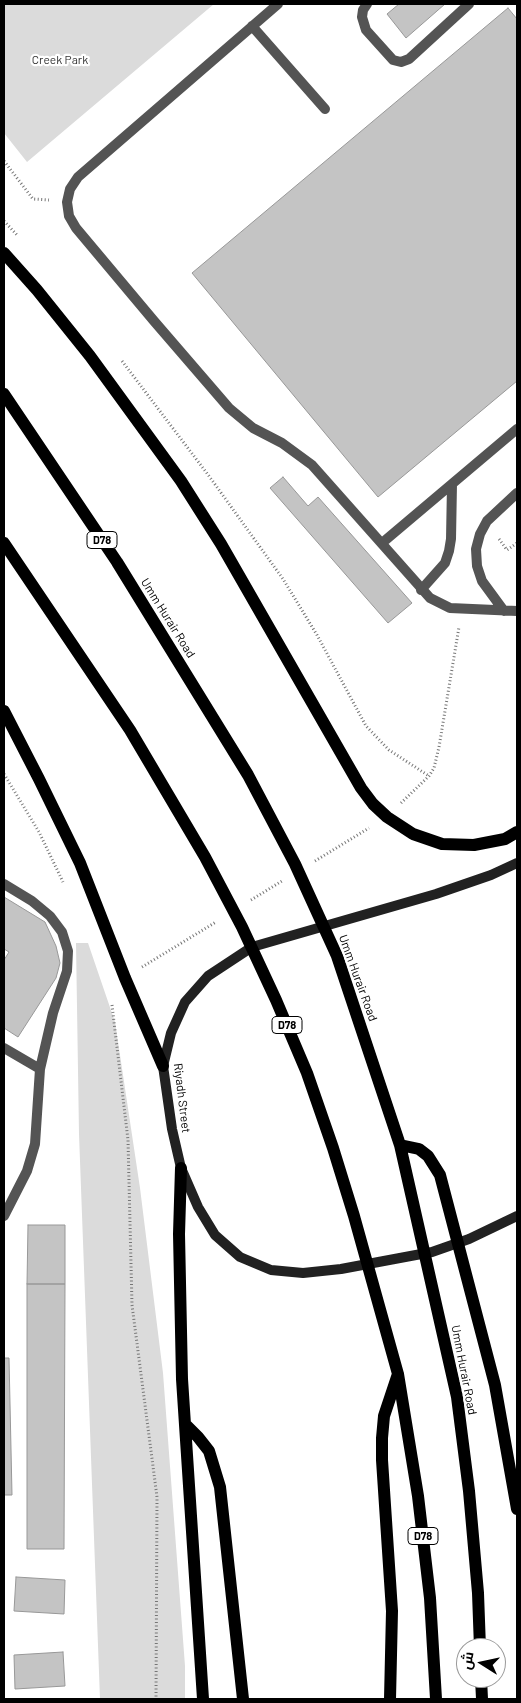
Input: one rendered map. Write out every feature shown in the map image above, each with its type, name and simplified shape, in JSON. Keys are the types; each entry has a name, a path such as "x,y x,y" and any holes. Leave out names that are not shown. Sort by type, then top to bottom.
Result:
{"main road":[{"path":"4,253 37,290 90,356 181,481 222,544 361,788 373,804 387,817 413,834 442,844 474,845 505,839 517,832"},
{"name":"Umm Hurair Road","path":"4,394 68,488 196,688 248,775 296,864 337,956 400,1145 457,1397 469,1491 478,1593 480,1638"},
{"name":"D78","path":"4,543 130,730 205,857 242,927 307,1073 333,1148 398,1374 418,1496 430,1598 436,1699"},
{"path":"4,711 80,863 125,978 163,1066"},
{"name":"Riyadh Street","path":"517,863 491,875 436,894 252,947 208,976 186,1002 170,1033 163,1066 172,1129 181,1168 198,1207 215,1236 240,1257 271,1270 303,1273 341,1268 432,1252 469,1239 517,1216"},
{"path":"400,1145 418,1149 428,1156 440,1175 495,1385 517,1509"},
{"path":"181,1168 179,1234 185,1424 203,1699"},
{"path":"390,1699 392,1611 382,1438 384,1416 398,1374"},
{"path":"185,1424 209,1451 220,1487 243,1699"}],"street":[{"path":"278,4 78,178 70,189 67,202 69,216 76,228 193,368 229,408 253,428 282,443 312,465 430,598 450,608 517,611"},
{"path":"367,4 363,10 362,17 366,30 393,60 401,62 409,59 469,4"},
{"path":"252,26 325,109"},
{"path":"382,543 517,429"},
{"path":"421,590 445,562 449,551 452,484"},
{"path":"504,611 482,581 477,566 476,549 480,534 487,521 517,493"},
{"path":"4,884 32,901 50,916 62,932 68,951 67,971 53,1013 40,1069 35,1144 27,1172 4,1216"},
{"path":"4,1048 40,1069"}],"path":[{"path":"4,161 33,199 67,202"},
{"path":"312,863 387,817 429,776 434,768 461,609"},
{"path":"4,774 39,832 64,885"},
{"path":"245,904 287,878"},
{"path":"125,978 220,919"},
{"path":"112,1002 128,1140 132,1305 157,1497 156,1699"}],"green space":[{"name":"Creek Park","path":"4,4 214,4 27,162 4,133"},
{"path":"76,943 88,943 115,1022 140,1188 163,1373 185,1666 185,1699 100,1699 79,1134"}],"building":[{"path":"399,4 445,4 406,38 387,14"},
{"path":"508,8 517,19 517,381 378,497 192,273"},
{"path":"283,477 308,506 318,497 412,603 388,623 270,488"},
{"path":"4,897 45,922 56,946 60,963 56,978 18,1037 4,1028 4,960 9,952 4,949"},
{"path":"28,1225 65,1225 65,1284 27,1284"},
{"path":"27,1284 65,1284 64,1549 27,1549"},
{"path":"4,1358 9,1358 12,1495 4,1495"},
{"path":"16,1577 65,1580 64,1614 14,1611"},
{"path":"63,1652 65,1686 15,1689 14,1655"}]}
